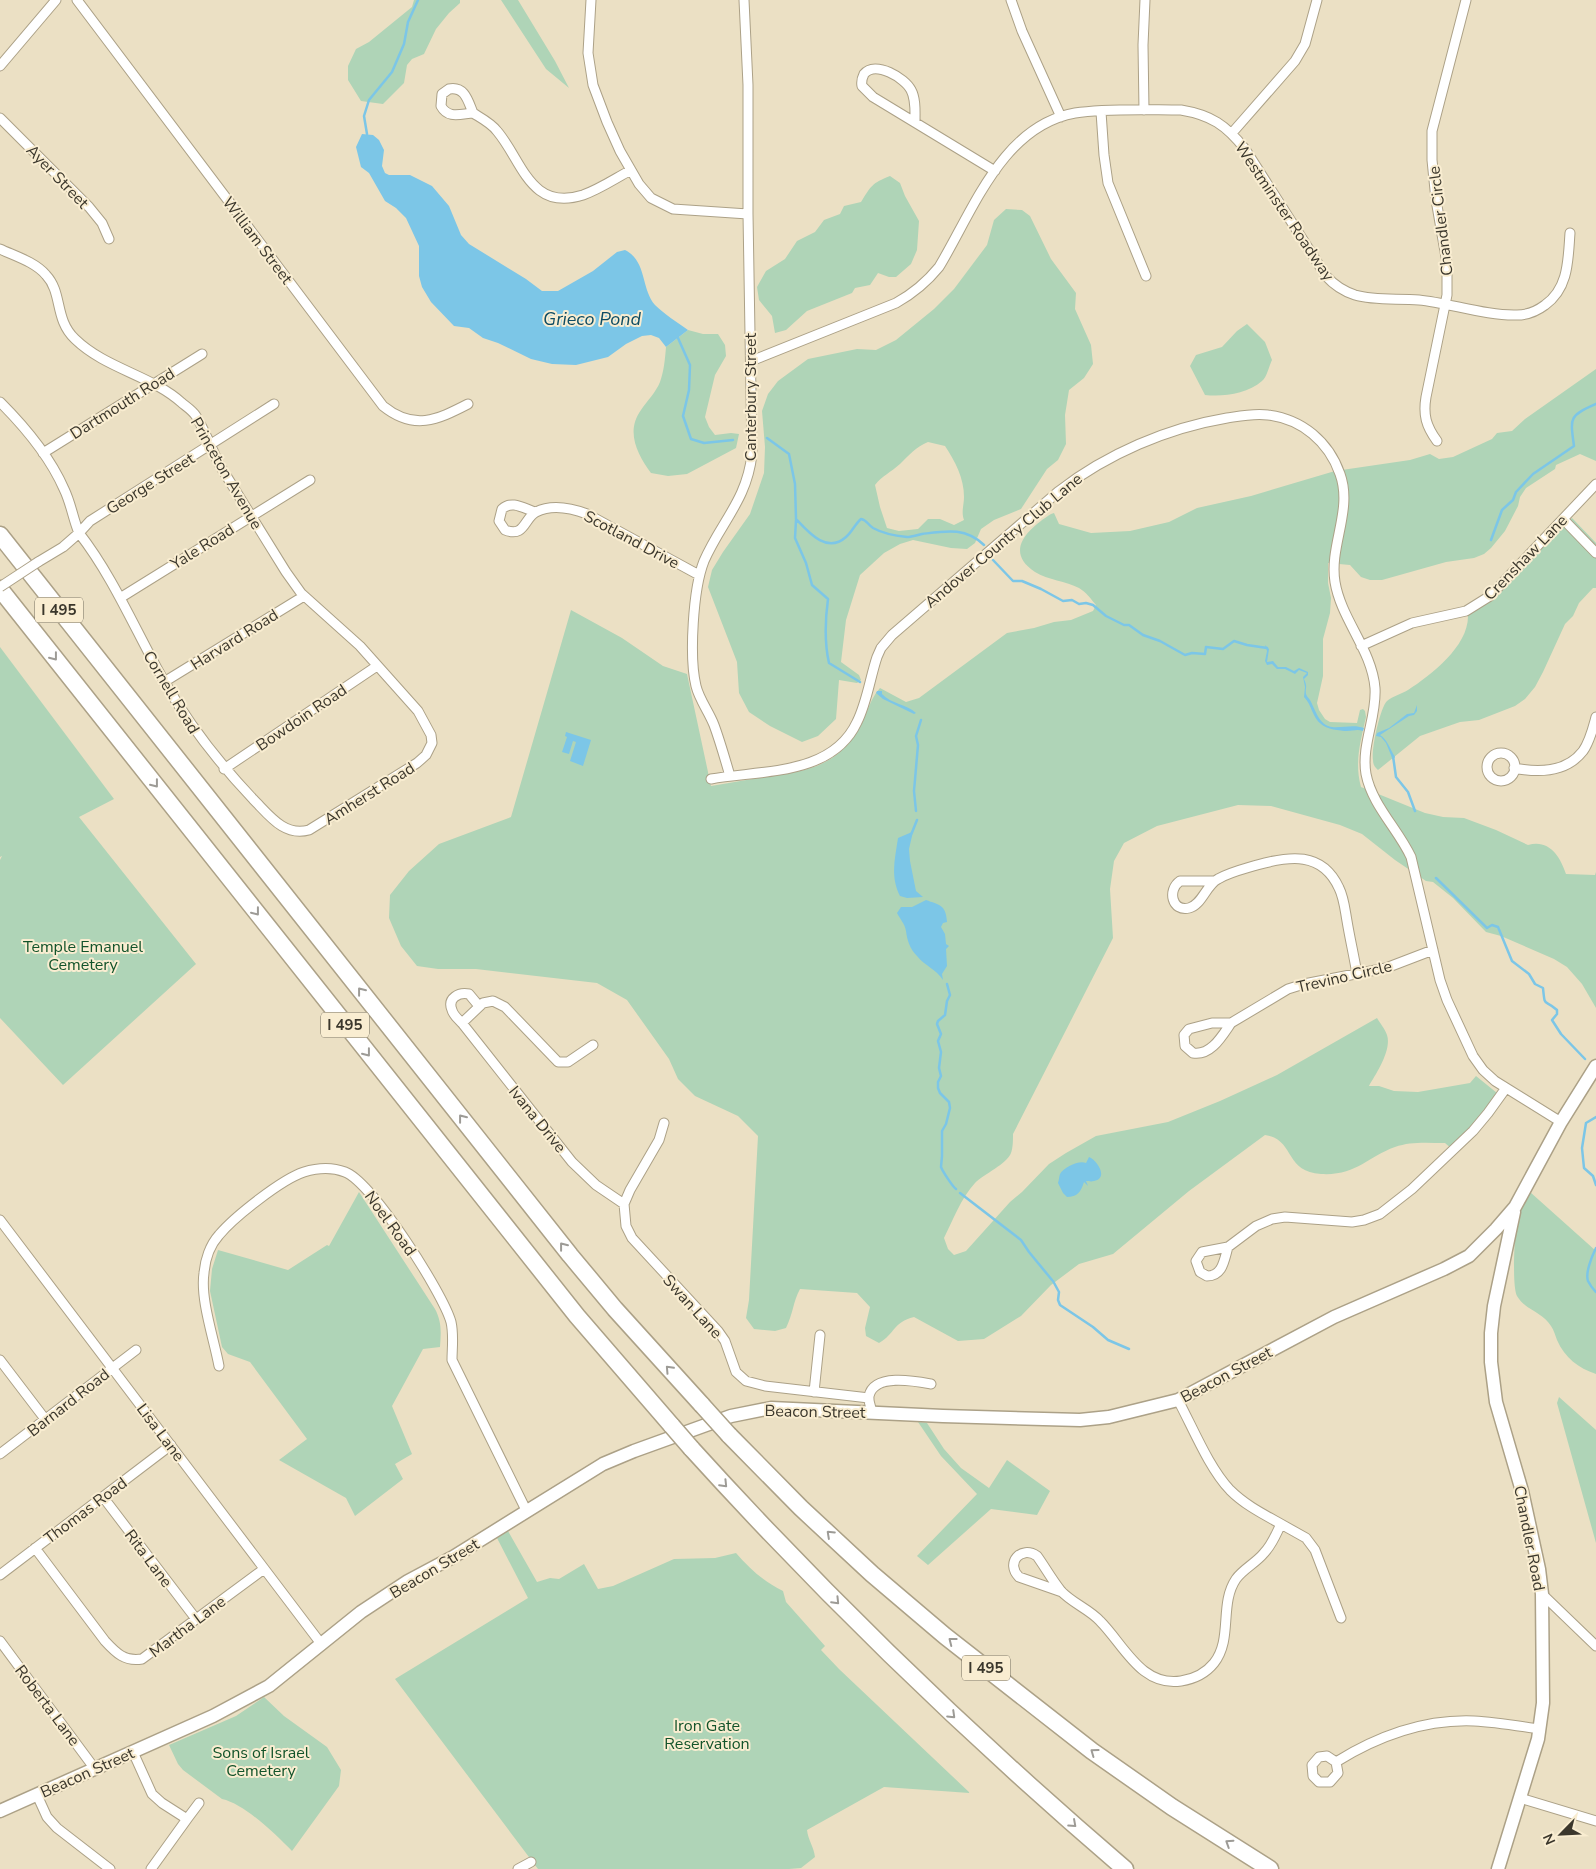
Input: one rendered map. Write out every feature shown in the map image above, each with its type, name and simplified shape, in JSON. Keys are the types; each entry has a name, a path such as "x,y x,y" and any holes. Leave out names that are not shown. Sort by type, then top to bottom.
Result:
{"highway":[{"name":"I 495","path":"0,534 570,1255 615,1310 729,1435 872,1574 945,1636 1092,1751 1172,1807 1270,1869"},
{"name":"I 495","path":"0,588 571,1308 691,1448 842,1607 956,1719 1074,1826 1125,1869"}],"main road":[{"name":"Beacon Street","path":"0,1811 213,1716 269,1686 361,1612 408,1581 453,1557 602,1464 634,1451 743,1413 771,1408 1080,1420 1108,1417 1178,1400 1334,1318 1463,1260 1486,1240 1515,1207 1561,1122 1596,1066"},
{"name":"Chandler Road","path":"1498,1869 1539,1729 1543,1703 1542,1594 1530,1525 1496,1402 1490,1362 1494,1306 1505,1245 1515,1207"}],"street":[{"path":"0,66 56,0"},
{"name":"William Street","path":"77,0 383,406 398,416 422,422 440,418 468,404"},
{"path":"591,0 588,53 593,85 607,122 639,184 651,198 673,209 748,214"},
{"name":"Canterbury Street","path":"730,776 714,724 696,687 692,659 699,575 715,540 738,502 749,474 752,454 748,85 744,0"},
{"path":"1011,0 1027,44 1061,117"},
{"path":"1144,110 1143,45 1145,0"},
{"path":"1232,133 1295,61 1305,44 1317,0"},
{"name":"Chandler Circle","path":"1437,441 1426,422 1425,405 1446,305 1447,263 1436,200 1432,160 1432,131 1466,0"},
{"path":"915,122 913,94 908,86 883,69 872,68 866,73 861,82 864,89 874,97 995,171"},
{"name":"Westminster Roadway","path":"751,361 896,303 914,293 928,281 939,267 995,171 1022,139 1042,125 1061,117 1081,113 1181,110 1198,113 1215,120 1232,133 1256,164 1320,269 1332,283 1344,291 1361,297 1420,300 1513,315 1527,314 1540,309 1554,298 1563,282 1567,270 1570,233"},
{"path":"1101,112 1108,184 1146,276"},
{"path":"473,113 496,130 526,177 547,194 564,198 582,195 631,170"},
{"name":"Ayer Street","path":"0,118 89,207 102,223 109,239"},
{"name":"Princeton Avenue","path":"0,249 46,275 54,286 65,327 76,341 107,361 170,392 196,416 219,464 286,572 304,596 360,646 418,711 431,735"},
{"name":"Dartmouth Road","path":"43,453 202,354"},
{"name":"Cornell Road","path":"0,402 19,422 43,453 64,489 79,533 120,598 164,682 190,723 224,769 271,817 290,831"},
{"name":"George Street","path":"0,588 63,547 90,521 274,404"},
{"name":"Andover Country Club Lane","path":"711,779 797,766 822,758 833,752 850,736 861,714 878,657 886,641 897,629 1058,491 1085,471 1166,434 1201,423 1256,414 1280,417 1302,426 1322,442 1330,452 1341,476 1344,503 1335,557 1335,582 1342,606 1371,668 1375,690 1373,713 1365,754 1366,775 1374,796 1402,839 1411,857 1444,990 1468,1048 1483,1070 1506,1088 1561,1122"},
{"name":"Yale Road","path":"120,598 310,480"},
{"name":"Crenshaw Lane","path":"1361,646 1412,623 1466,611 1478,605 1490,596 1596,484"},
{"name":"Scotland Drive","path":"534,512 560,507 578,510 699,575"},
{"path":"1563,519 1596,554"},
{"name":"Harvard Road","path":"164,682 304,596"},
{"name":"Bowdoin Road","path":"224,769 377,666"},
{"path":"1514,768 1531,771 1549,771 1571,762 1588,742 1596,717"},
{"name":"Amherst Road","path":"290,831 300,832 309,830 418,763 426,755 432,743 431,735"},
{"path":"1214,881 1191,908 1184,909 1179,907 1172,900 1173,888 1180,882 1214,881 1236,871 1285,858 1304,859 1321,866 1334,879 1342,896 1357,974"},
{"name":"Trevino Circle","path":"1230,1023 1212,1023 1189,1028 1184,1038 1185,1046 1193,1053 1204,1052 1219,1041 1230,1023 1288,989 1394,966 1433,950"},
{"name":"Ivana Drive","path":"479,1006 469,994 461,993 454,997 451,1005 452,1010 462,1023 572,1162 596,1185 624,1204"},
{"path":"462,1023 479,1006 488,1001 501,1004 558,1062 568,1062 593,1045"},
{"path":"1228,1247 1256,1226 1272,1219 1285,1217 1352,1222 1380,1214 1412,1189 1473,1131 1488,1114 1506,1088"},
{"path":"624,1204 659,1140 664,1123"},
{"name":"Noel Road","path":"219,1366 204,1298 203,1274 208,1254 218,1236 251,1206 302,1173 318,1169 347,1172 363,1185 382,1206 439,1296 450,1321 453,1336 452,1360 527,1512"},
{"name":"Swan Lane","path":"624,1204 626,1226 632,1238 718,1331 725,1340 736,1372 746,1381 756,1385 869,1398"},
{"name":"Lisa Lane","path":"0,1220 322,1645"},
{"path":"814,1392 820,1335"},
{"name":"Barnard Road","path":"0,1454 136,1350"},
{"path":"0,1360 45,1420"},
{"path":"872,1412 869,1398 872,1388 878,1383 910,1380 931,1384"},
{"path":"1178,1400 1211,1462 1230,1489 1254,1509 1306,1538 1315,1550 1340,1618"},
{"name":"Thomas Road","path":"0,1575 171,1446"},
{"name":"Rita Lane","path":"103,1497 196,1619"},
{"path":"1062,1592 1018,1577 1013,1570 1015,1558 1026,1552 1034,1554 1062,1592 1098,1619 1116,1638 1134,1663 1147,1674 1162,1681 1171,1682 1195,1678 1209,1668 1219,1655 1224,1639 1232,1586 1240,1574 1265,1552 1281,1524"},
{"name":"Martha Lane","path":"35,1548 104,1641 114,1651 129,1660 142,1659 264,1569"},
{"path":"1542,1594 1596,1646"},
{"name":"Roberta Lane","path":"0,1641 95,1769"},
{"path":"1336,1762 1354,1751 1383,1738 1428,1724 1475,1721 1539,1729"},
{"path":"133,1752 152,1794 162,1803 187,1819"},
{"path":"37,1795 47,1817 56,1828 110,1869"},
{"path":"1520,1798 1596,1821"},
{"path":"152,1869 198,1803"},
{"path":"518,1869 531,1862"}],"green space":[{"path":"414,0 460,0 460,3 436,29 424,54 412,59 407,65 404,83 383,104 361,101 348,80 348,66 356,49 369,42 412,7"},
{"path":"501,0 518,0 569,88 546,69"},
{"path":"890,176 900,183 919,221 917,250 911,264 896,277 889,277 878,273 870,285 855,288 852,293 807,311 786,330 775,333 772,316 759,300 757,287 766,271 785,259 797,241 815,232 824,220 840,214 844,206 861,202 872,186"},
{"path":"1006,209 1022,210 1030,216 1051,259 1076,293 1075,309 1091,345 1093,364 1084,378 1069,390 1065,415 1066,444 1058,460 1047,469 1021,509 994,520 981,529 975,543 967,549 951,548 913,540 900,544 884,553 860,575 846,620 841,662 859,675 861,680 857,683 839,680 836,719 818,736 802,742 770,726 749,712 739,693 737,662 708,587 712,570 750,514 764,473 765,447 762,411 768,394 778,381 808,359 857,349 876,350 896,340 934,309 954,289 987,245 994,220","holes":["928,442 945,446 961,476 964,490 964,520 954,525 940,519 928,519 918,529 899,531 887,528 875,485 924,444"]},
{"path":"1247,324 1265,342 1272,360 1265,377 1256,385 1242,392 1227,395 1205,395 1190,366 1196,355 1222,347 1237,331"},
{"path":"688,330 703,334 718,334 725,345 726,356 715,375 705,417 715,435 739,434 736,448 687,474 668,476 651,473 635,443 634,427 636,418 660,382 666,347"},
{"path":"1596,369 1596,461 1580,454 1556,465 1555,469 1526,488 1505,531 1484,554 1474,558 1446,562 1382,580 1370,580 1361,577 1350,565 1328,563 1328,583 1331,598 1330,613 1323,639 1323,676 1317,703 1325,719 1330,722 1357,723 1360,710 1363,709 1365,711 1366,717 1358,760 1361,787 1425,813 1443,817 1464,818 1528,845 1542,844 1553,850 1557,855 1566,874 1595,875 1596,872 1596,1008 1582,984 1567,967 1554,959 1501,936 1486,932 1453,898 1433,882 1426,881 1362,834 1340,825 1271,806 1238,805 1157,826 1124,843 1114,861 1110,889 1113,938 1013,1134 1013,1146 1009,1157 970,1189 944,1238 948,1249 954,1255 966,1251 1010,1202 1049,1164 1096,1136 1168,1122 1220,1101 1277,1075 1377,1018 1384,1028 1388,1041 1385,1055 1369,1086 1379,1086 1394,1091 1418,1092 1470,1083 1476,1076 1497,1093 1495,1100 1452,1149 1445,1143 1407,1144 1385,1151 1352,1169 1333,1174 1321,1174 1309,1172 1301,1168 1281,1142 1265,1135 1189,1191 1113,1254 1079,1264 1051,1285 1021,1316 984,1339 958,1341 914,1317 902,1322 879,1343 866,1336 865,1328 870,1307 857,1293 800,1289 786,1328 775,1331 754,1329 746,1318 749,1300 758,1136 738,1116 695,1096 678,1079 669,1059 627,1000 597,983 476,969 438,969 417,966 401,946 389,918 390,895 409,871 439,844 511,817 571,610 622,638 663,666 687,674 711,786 802,771 824,763 844,748 857,732 872,699 880,688 906,702 919,698 1007,633 1071,620 1093,611 1096,605 1082,590 1035,572 1026,564 1021,556 1020,548 1028,533 1051,514 1054,513 1059,524 1091,533 1130,531 1169,522 1197,508 1251,496 1335,471 1410,460 1430,454 1439,459 1453,457 1492,439 1497,433 1512,431 1525,419"},
{"path":"1572,518 1596,543 1596,588 1593,588 1579,603 1573,616 1565,624 1535,687 1525,699 1515,706 1479,720 1460,722 1420,736 1378,770 1373,763 1373,748 1379,720 1387,701 1408,690 1437,668 1456,648 1462,638 1467,627 1468,615 1483,606 1555,532"},
{"name":"Temple Emanuel Cemetery","path":"0,647 114,799 79,817 196,964 63,1085 0,1018 0,860 2,856 0,857"},
{"path":"359,1192 435,1309 439,1318 441,1332 440,1347 423,1349 392,1406 412,1454 395,1464 403,1479 355,1516 346,1498 279,1460 307,1439 250,1362 228,1354 222,1347 210,1291 212,1269 218,1250 288,1270 327,1245 329,1246"},
{"path":"1530,1192 1596,1251 1596,1374 1583,1369 1568,1357 1560,1346 1548,1321 1520,1301 1517,1296 1514,1278 1514,1250 1517,1222 1521,1204"},
{"path":"1559,1397 1596,1430 1596,1543 1557,1403"},
{"path":"918,1422 927,1423 944,1449 961,1468 989,1488 1007,1460 1050,1491 1037,1515 991,1509 928,1565 917,1556 977,1494 941,1456"},
{"name":"Iron Gate Reservation","path":"508,1531 537,1582 550,1578 559,1579 584,1564 598,1589 613,1586 674,1559 715,1558 736,1553 757,1574 783,1591 786,1602 825,1646 821,1650 839,1669 970,1793 884,1787 807,1830 815,1857 801,1868 538,1869 395,1679 528,1598 497,1538"},
{"name":"Sons of Israel Cemetery","path":"264,1697 284,1716 327,1747 341,1770 339,1786 292,1851 250,1813 222,1799 183,1770 169,1745 236,1716"}],"water":[{"name":"Grieco Pond","path":"362,134 373,135 379,140 384,150 382,166 385,173 389,175 410,175 432,186 449,206 461,235 469,244 542,291 558,291 593,271 617,252 625,250 637,261 655,305 688,330 666,347 659,338 651,335 642,336 626,344 608,357 576,365 552,364 531,359 483,338 469,328 454,326 431,302 422,287 419,276 419,246 406,218 385,201 369,173 361,167 356,147"},
{"path":"1265,645 1269,649 1267,662 1273,661 1278,667 1286,667 1294,671 1299,668 1308,672 1304,679 1306,694 1318,717 1324,723 1332,727 1360,727 1364,728 1363,731 1337,730 1321,724 1304,697 1303,677 1307,673 1299,670 1295,674 1285,669 1277,669 1272,664 1267,665 1265,661 1267,651"},
{"path":"877,691 882,691 882,694 886,697 916,713 914,714 883,699 876,693"},
{"path":"1417,705 1417,711 1414,715 1409,716 1380,735 1387,742 1395,757 1393,760 1386,743 1381,737 1376,736 1377,733 1389,728 1407,714 1414,713"},
{"path":"566,732 591,740 583,766 570,761 576,742 573,741 569,754 562,752 567,737 565,736"},
{"path":"912,832 909,849 910,861 916,891 923,897 907,898 900,896 897,889 894,867 898,838"},
{"path":"926,900 941,906 946,916 947,922 943,923 941,927 945,934 946,944 949,946 946,949 947,966 942,974 943,980 912,950 905,926 897,913 901,907 912,907"},
{"path":"1089,1157 1098,1165 1101,1176 1094,1181 1086,1181 1088,1186 1084,1182 1078,1193 1067,1197 1058,1183 1060,1174 1072,1165 1080,1162 1086,1163"}],"waterway":[{"path":"367,134 364,116 369,100 392,72 404,44 408,22 418,0"},
{"path":"678,338 690,365 689,390 683,416 691,439 704,443 733,440"},
{"path":"1491,540 1502,510 1513,500 1516,492 1533,474 1574,446 1573,419 1576,415 1596,404"},
{"path":"767,438 789,454 795,484 796,519 819,540 832,543 839,542 848,535 861,519 877,530 894,535 909,537 947,531 970,535 984,545"},
{"path":"796,520 795,538 806,563 812,585 828,599 826,647 829,663 860,682"},
{"path":"993,560 1013,581 1022,581 1063,601 1072,600 1079,604 1093,605 1106,616 1124,625 1129,625 1143,635 1160,641 1185,655 1192,653 1205,654 1206,647 1223,649 1234,641 1267,648"},
{"path":"916,811 914,791 918,745 916,736 921,720"},
{"path":"1393,756 1396,777 1408,792 1415,811"},
{"path":"911,835 917,820"},
{"path":"1436,878 1487,928 1492,925 1498,927 1512,961 1529,974 1535,984 1543,988 1545,1001 1557,1010 1557,1014 1552,1020 1561,1034 1585,1059"},
{"path":"947,984 950,995 945,1015 937,1024 941,1034 938,1041 941,1052 939,1068 941,1076 938,1088 940,1093 949,1102 950,1108 942,1131 941,1167 956,1189"},
{"path":"1596,1117 1586,1123 1582,1148 1584,1168 1593,1176 1596,1185"},
{"path":"960,1193 1021,1240 1052,1280"},
{"path":"1596,1248 1587,1274 1588,1281 1596,1292"},
{"path":"1053,1281 1059,1292 1058,1300 1060,1305 1093,1327 1108,1340 1129,1349"}]}
